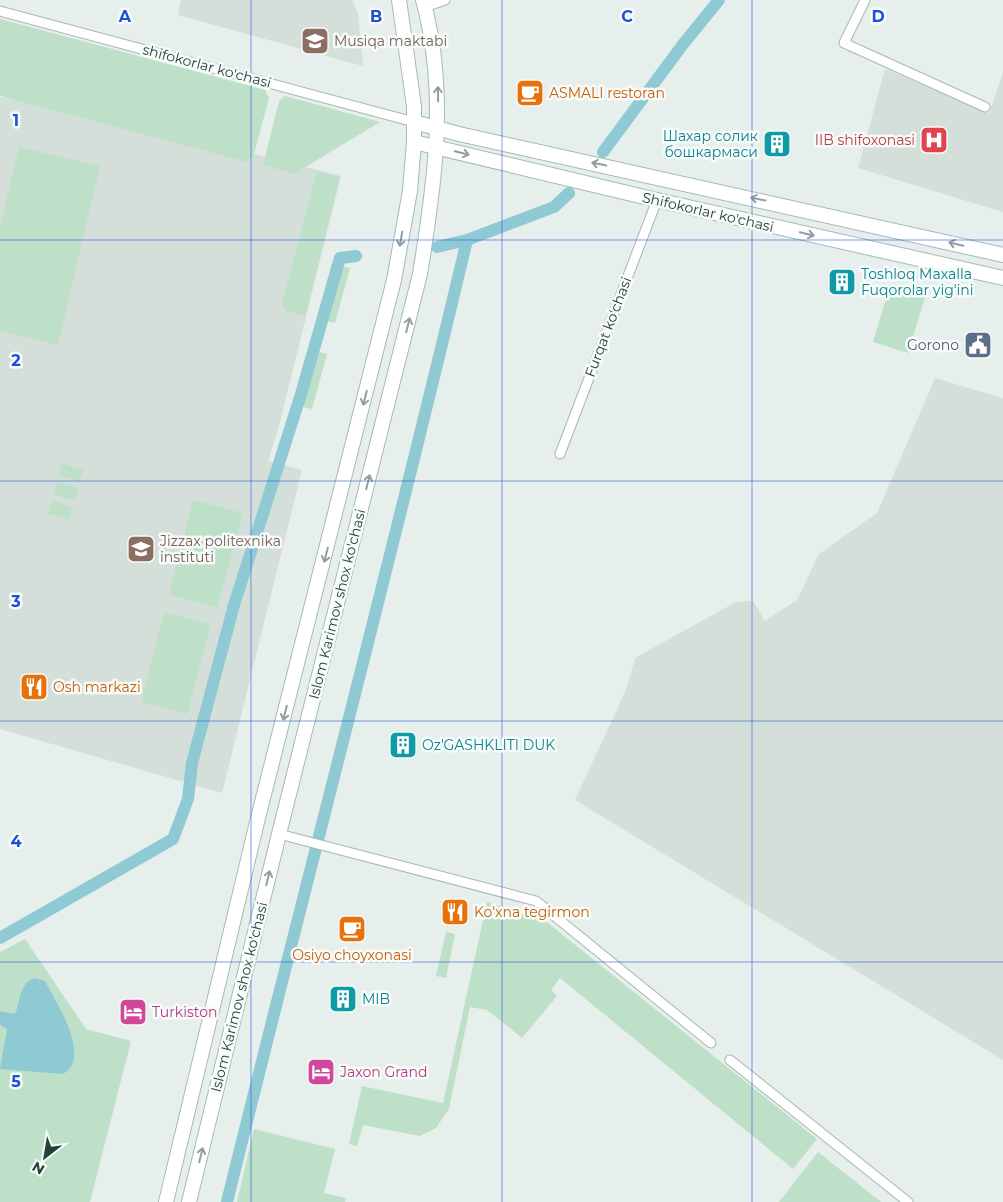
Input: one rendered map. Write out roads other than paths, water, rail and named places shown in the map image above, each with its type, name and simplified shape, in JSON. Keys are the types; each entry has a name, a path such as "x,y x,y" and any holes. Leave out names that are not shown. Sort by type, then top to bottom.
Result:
{"main road":[{"name":"Islom Karimov shox ko'chasi","path":"166,1202 258,818 394,280 410,191 414,142 414,122 399,0"},
{"name":"Islom Karimov shox ko'chasi","path":"189,1202 279,834 418,284 433,195 438,129 438,83 424,3"},
{"name":"Shifokorlar ko'chasi","path":"414,122 438,129 1003,256"},
{"name":"Shifokorlar ko'chasi","path":"414,142 657,200 1003,278"}],"street":[{"path":"424,3 444,0"},
{"path":"865,0 844,43 985,107"},
{"name":"shifokorlar ko'chasi","path":"0,11 414,122"},
{"name":"Furqat ko'chasi","path":"560,454 657,200"},
{"path":"279,834 536,901 710,1043"},
{"path":"730,1060 908,1202"}],"water":[{"path":"35,978 45,981 69,1029 74,1055 71,1066 63,1074 0,1069 7,1029 0,1025 0,1011 14,1014 24,987 30,980"}],"waterway":[{"path":"603,152 684,43 719,0"},
{"path":"437,247 467,240 554,207 569,193"},
{"path":"227,1202 409,481 467,240"},
{"path":"0,938 173,839 188,799 192,763 234,605 301,394 340,258 356,256"}],"place":[{"name":"Musiqa maktabi","path":"315,41"},
{"name":"ASMALI restoran","path":"530,93"},
{"name":"IIB shifoxonasi","path":"934,140"},
{"name":"Шахар солик бошкармаси","path":"777,144"},
{"name":"Toshloq Maxalla Fuqorolar yig'ini","path":"842,282"},
{"name":"Gorono","path":"978,345"},
{"name":"Jizzax politexnika instituti","path":"141,549"},
{"name":"Osh markazi","path":"34,687"},
{"name":"Oz'GASHKLITI DUK","path":"403,745"},
{"name":"Ko'xna tegirmon","path":"455,912"},
{"name":"Osiyo choyxonasi","path":"352,929"},
{"name":"MIB","path":"343,999"},
{"name":"Turkiston","path":"133,1012"},
{"name":"Jaxon Grand","path":"321,1072"}]}
